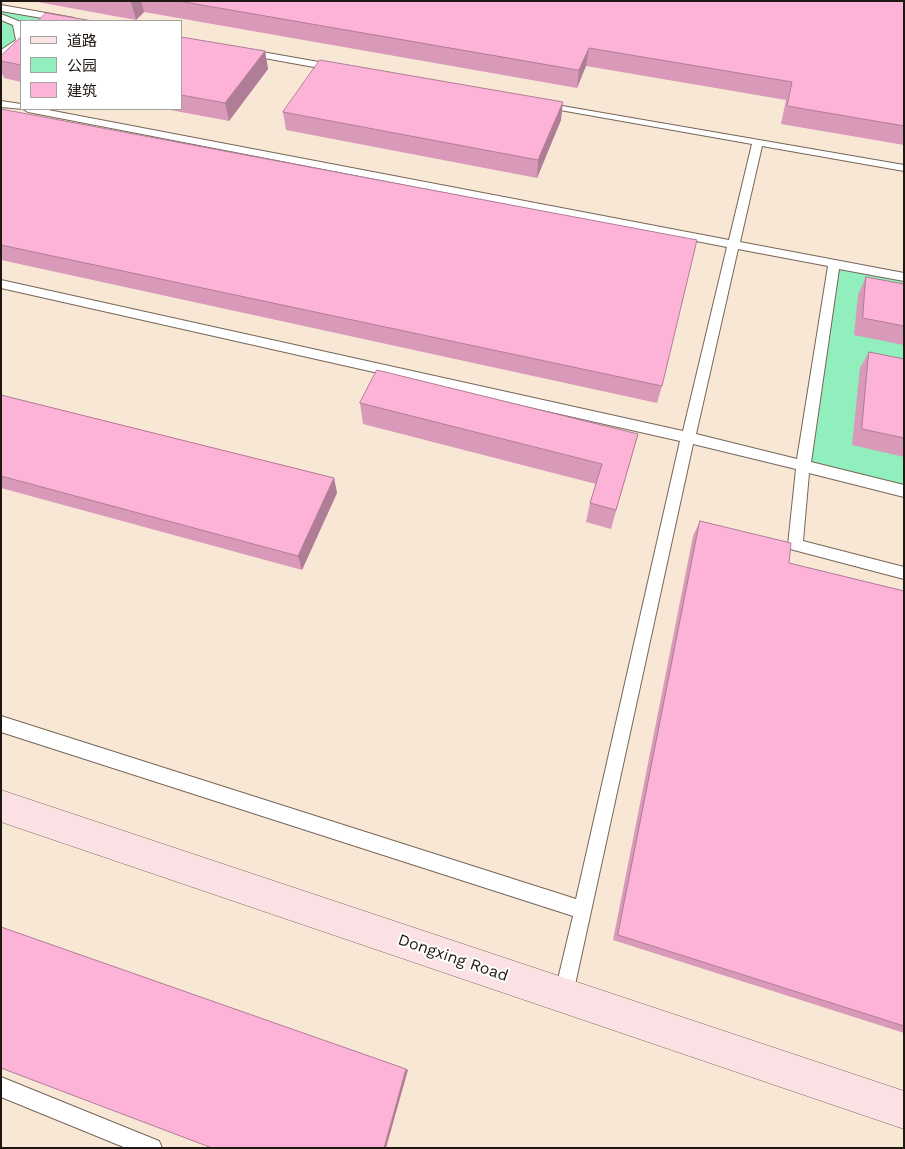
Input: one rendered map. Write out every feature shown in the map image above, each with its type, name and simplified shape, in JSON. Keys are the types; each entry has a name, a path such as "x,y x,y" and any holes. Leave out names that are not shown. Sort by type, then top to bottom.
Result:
{"street":[{"name":"Dongxing Road","path":"1,806 904,1110"}],"lane":[{"path":"1,8 68,20"},
{"path":"1,17 17,23 20,36"},
{"path":"1,54 20,42"},
{"path":"1,60 20,42"},
{"path":"230,49 347,70"},
{"path":"533,102 904,168"},
{"path":"1,104 20,108"},
{"path":"33,110 904,277"},
{"path":"564,996 688,437 758,142"},
{"path":"834,264 802,466 795,545 904,573"},
{"path":"1,284 688,437 904,491"},
{"path":"1,724 584,910"},
{"path":"1,1087 152,1148"}],"green space":[{"path":"1,8 49,17 45,20 20,20 20,42 1,60"},
{"path":"834,264 904,277 904,491 803,466"}],"building":[{"path":"179,1 904,1 904,126 787,106 792,82 589,48 579,70"},
{"path":"46,13 87,20 39,20"},
{"path":"182,37 265,51 225,103 182,95"},
{"path":"20,38 20,65 1,61 1,56"},
{"path":"320,60 563,102 538,160 283,112"},
{"path":"1,109 697,240 662,386 1,245"},
{"path":"866,277 904,284 904,326 863,318"},
{"path":"869,352 904,359 904,438 862,429"},
{"path":"377,370 638,434 616,510 590,503 602,464 360,403"},
{"path":"1,395 334,478 298,556 1,476"},
{"path":"700,521 791,543 789,563 904,591 904,1026 618,935"},
{"path":"1,927 406,1069 384,1148 212,1148 1,1068"}]}
